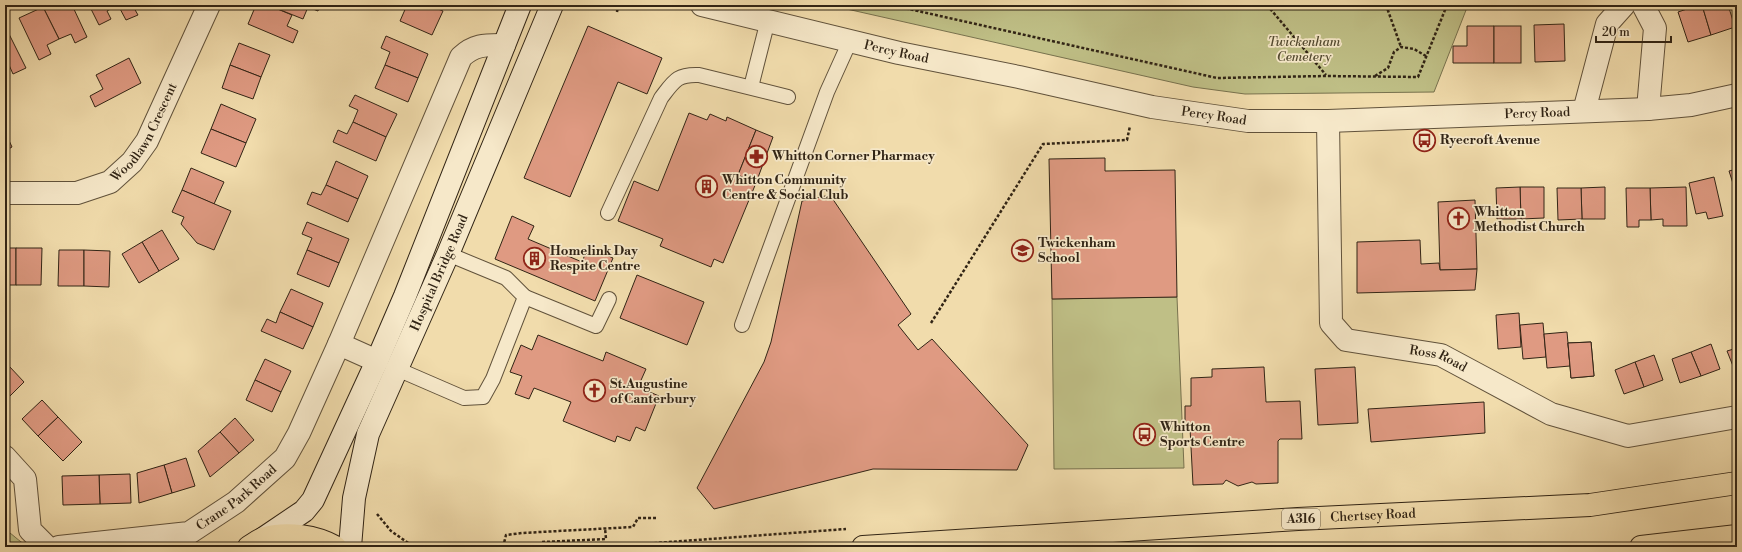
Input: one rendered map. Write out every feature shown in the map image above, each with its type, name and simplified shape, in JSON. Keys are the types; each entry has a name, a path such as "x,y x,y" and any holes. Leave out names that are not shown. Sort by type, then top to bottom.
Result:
{"highway":[{"name":"Chertsey Road","path":"863,547 1298,519 1590,505 1737,483"},
{"path":"257,542 291,535 324,540 335,547"},
{"path":"1642,547 1737,536"}],"street":[{"name":"Woodlawn Crescent","path":"5,193 77,193 110,182 132,162 147,141 209,5"},
{"name":"Hospital Bridge Road","path":"257,542 304,511 313,500 405,296 520,5"},
{"name":"Hospital Bridge Road","path":"350,547 354,498 368,434 406,373 448,254 552,5"},
{"name":"Percy Road","path":"702,5 915,56 1135,103 1248,121 1328,121 1648,109 1691,106 1737,95"},
{"path":"1584,111 1607,24 1624,5"},
{"path":"1643,5 1655,28 1648,109"},
{"path":"406,373 339,344 461,57 469,50 482,45 504,45"},
{"name":"Ross Road","path":"1328,121 1331,323 1346,340 1441,355 1551,414 1628,436 1737,417"},
{"name":"Crane Park Road","path":"59,547 189,533 236,502 285,458 299,433 339,344"},
{"path":"5,457 25,480 30,530 47,547"}],"lane":[{"path":"751,87 768,20"},
{"path":"742,325 827,92 850,41"},
{"path":"608,213 660,98 672,83 684,74 700,75 788,97"},
{"path":"448,254 506,278 525,297 596,326 609,299"},
{"path":"406,373 464,398 482,396 494,379 525,297"}],"path":[{"path":"617,12 618,5"},
{"path":"891,5 1217,78 1326,76 1418,77 1447,5"},
{"path":"917,11 920,5"},
{"path":"1267,5 1326,76"},
{"path":"1386,5 1401,47"},
{"path":"1375,76 1388,68 1394,52 1401,47 1414,49 1426,56"},
{"path":"930,322 1043,144 1127,140 1135,103"},
{"path":"374,510 391,531 414,547"},
{"path":"503,547 506,535 633,526 638,518 656,518"},
{"path":"542,547 542,542 606,539 605,528"}],"green space":[{"name":"Twickenham Cemetery","path":"829,5 1468,5 1434,92 1245,94 1193,87"},
{"path":"1177,297 1184,468 1054,469 1052,299"},
{"path":"5,530 21,542 32,547 5,547"}],"building":[{"path":"46,5 72,5 87,37 75,43 71,34 59,39 43,7"},
{"path":"89,5 118,5 107,11 111,19 99,25"},
{"path":"118,5 139,5 134,8 138,15 126,20"},
{"path":"256,5 268,5 292,15 287,26 298,31 293,43 248,24"},
{"path":"268,5 320,5 318,11 308,7 303,19"},
{"path":"407,5 428,5 443,11 432,35 400,21"},
{"path":"1702,5 1711,35 1688,42 1678,12"},
{"path":"1702,5 1728,5 1735,27 1711,35"},
{"path":"43,7 59,39 47,45 51,54 39,60 19,18"},
{"path":"1564,24 1565,61 1535,62 1534,25"},
{"path":"5,26 26,68 13,74 9,65 5,67"},
{"path":"588,26 662,58 647,94 618,82 570,197 524,178"},
{"path":"1467,26 1494,26 1494,63 1453,63 1453,46 1467,46"},
{"path":"1494,26 1521,26 1521,63 1494,63"},
{"path":"386,36 428,54 418,78 385,65 390,52 381,48"},
{"path":"239,43 270,55 261,77 230,65"},
{"path":"129,58 141,83 95,107 90,96 103,89 96,75"},
{"path":"230,65 261,77 253,99 222,88"},
{"path":"385,65 418,78 408,102 375,88"},
{"path":"355,95 397,114 386,137 353,122 358,110 349,106"},
{"path":"221,104 256,119 246,143 211,129"},
{"name":"Whitton Community Centre & Social Club","path":"689,113 707,120 710,114 726,121 727,117 756,130 738,175 756,183 723,263 714,259 711,267 660,246 663,239 618,221 634,181 658,191"},
{"path":"353,122 386,137 376,161 333,142 338,130 347,134"},
{"path":"211,129 246,143 236,167 201,153"},
{"name":"Whitton Corner Pharmacy","path":"756,130 773,137 756,183 738,175"},
{"path":"6,134 12,147 5,151 5,135"},
{"path":"1105,158 1105,171 1175,170 1177,297 1052,299 1049,159"},
{"path":"336,161 368,176 358,199 326,185"},
{"path":"191,168 224,182 214,204 182,190"},
{"path":"1737,169 1737,196 1729,171"},
{"path":"1714,177 1723,216 1708,219 1706,212 1696,214 1689,183"},
{"path":"326,185 358,199 348,222 307,204 312,192 321,195"},
{"path":"1520,187 1544,187 1544,218 1521,219"},
{"path":"1520,187 1521,219 1497,219 1496,188"},
{"path":"1605,187 1605,219 1582,219 1581,188"},
{"path":"1686,187 1687,226 1663,226 1663,219 1651,220 1650,188"},
{"path":"1557,188 1581,188 1582,219 1558,220"},
{"path":"1626,188 1650,188 1651,220 1639,220 1639,227 1627,227"},
{"path":"182,190 231,211 214,250 197,243 181,224 184,217 172,212"},
{"path":"830,195 911,314 898,325 918,350 932,339 1028,445 1017,470 873,469 714,509 697,488 764,362 771,342 802,201"},
{"path":"1475,200 1477,269 1440,270 1438,202"},
{"name":"Homelink Day Respite Centre","path":"512,216 534,226 528,239 582,262 588,247 613,258 595,301 495,259"},
{"path":"307,222 349,239 339,263 307,250 312,238 302,234"},
{"path":"162,230 179,259 159,271 142,242"},
{"path":"1420,240 1421,264 1439,263 1440,270 1477,269 1475,290 1357,293 1357,242"},
{"path":"142,242 159,271 139,283 122,254"},
{"path":"5,248 16,248 16,285 5,285"},
{"path":"16,248 42,248 41,285 16,285"},
{"path":"59,250 84,250 84,286 58,286"},
{"path":"84,250 110,251 109,287 84,286"},
{"path":"307,250 339,263 329,287 297,274"},
{"path":"637,275 704,302 687,345 620,318"},
{"path":"291,289 323,303 313,327 280,312"},
{"path":"280,312 313,327 303,349 261,331 267,319 276,323"},
{"path":"1519,313 1521,347 1498,349 1496,315"},
{"path":"1543,323 1546,357 1523,359 1520,325"},
{"path":"1567,332 1570,366 1547,368 1544,334"},
{"name":"St.Augustine of Canterbury","path":"538,335 603,361 606,352 646,369 638,387 659,396 645,431 636,427 630,441 617,436 615,442 563,421 571,402 534,388 529,399 515,394 522,376 510,372 521,345 532,350"},
{"path":"1591,342 1594,376 1571,378 1568,343"},
{"path":"1591,342 1594,376 1571,378 1568,343"},
{"path":"1711,344 1720,369 1701,376 1691,352"},
{"path":"1737,348 1737,376 1727,351"},
{"path":"1691,352 1701,376 1680,383 1672,359"},
{"path":"1654,355 1663,380 1644,387 1635,362"},
{"path":"265,359 291,371 281,392 255,380"},
{"path":"1635,362 1644,387 1624,394 1615,370"},
{"path":"9,366 24,382 5,401 5,369"},
{"path":"1264,367 1266,402 1300,401 1302,439 1280,439 1278,441 1278,483 1256,484 1252,482 1238,486 1226,480 1223,484 1193,485 1190,428 1185,428 1185,406 1191,406 1191,378 1212,377 1212,369"},
{"path":"1355,367 1358,423 1318,425 1315,369"},
{"path":"255,380 281,392 272,412 246,400"},
{"path":"42,400 58,417 38,436 22,419"},
{"path":"1484,402 1485,433 1371,442 1368,409"},
{"path":"58,417 82,442 63,461 38,436"},
{"path":"235,418 254,440 239,453 220,432"},
{"path":"220,432 239,453 210,477 198,451"},
{"path":"186,458 195,486 172,493 164,465"},
{"path":"164,465 172,493 139,503 137,473"},
{"path":"130,474 131,503 100,504 99,475"},
{"path":"99,475 100,504 63,505 62,476"}],"place":[{"name":"Ryecroft Avenue","path":"1425,140"},
{"name":"Whitton Corner Pharmacy","path":"756,156"},
{"name":"Whitton Community Centre & Social Club","path":"707,187"},
{"name":"Whitton Methodist Church","path":"1458,219"},
{"name":"Twickenham School","path":"1023,250"},
{"name":"Homelink Day Respite Centre","path":"534,258"},
{"name":"St.Augustine of Canterbury","path":"594,391"},
{"name":"Whitton Sports Centre","path":"1145,434"}]}
